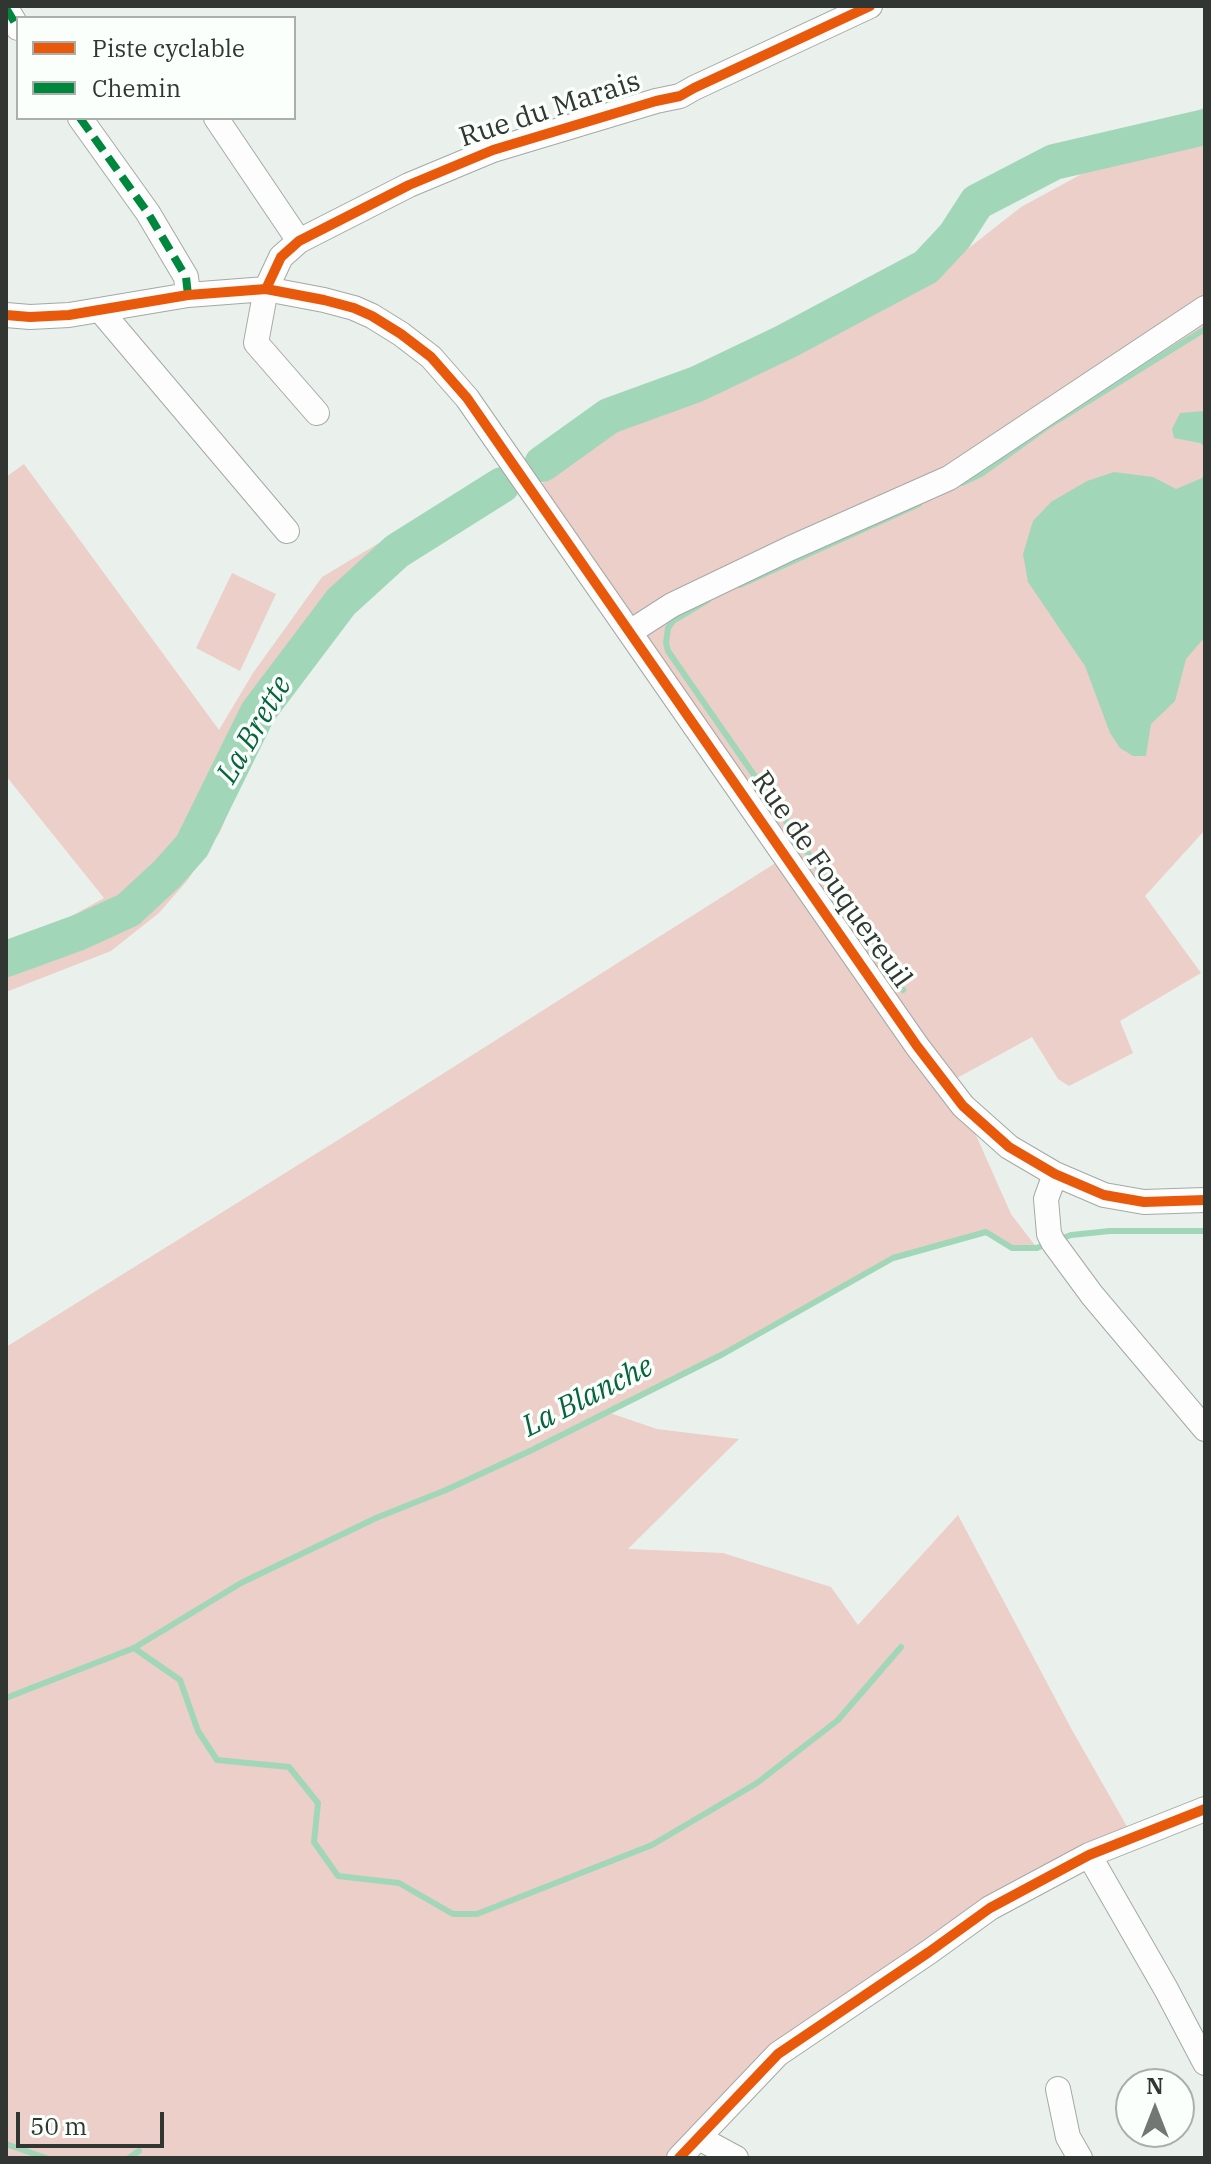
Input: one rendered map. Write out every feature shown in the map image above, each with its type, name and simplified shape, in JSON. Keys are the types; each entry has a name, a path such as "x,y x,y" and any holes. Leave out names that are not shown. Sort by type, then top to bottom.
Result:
{"street":[{"name":"Rue du Marais","path":"317,413 256,343 266,289 281,257 299,241 409,185 493,150 680,96 870,6"},
{"path":"81,120 148,213 186,277 188,295"},
{"path":"217,120 299,241"},
{"name":"Rue de Fouquereuil","path":"6,315 56,316 188,295 266,289 354,308 401,334 431,357 467,398 963,1106 1009,1147 1055,1174 1104,1195 1144,1202 1205,1200"},
{"path":"630,632 672,605 949,478 1205,308"},
{"path":"100,310 287,531"},
{"path":"1055,1174 1046,1199 1054,1242 1092,1295 1200,1414"},
{"path":"679,2158 778,2054 990,1908 1089,1855 1205,1809"},
{"path":"1089,1855 1205,2063"},
{"path":"1058,2089 1068,2137 1080,2158"},
{"path":"699,2138 736,2158"}],"shaded area":[{"path":"1205,107 1205,830 1145,896 1201,973 1120,1021 1133,1053 1069,1086 1058,1079 1032,1037 946,1084 963,1106 1011,1214 1037,1248 1012,1248 986,1232 893,1258 732,1350 607,1412 657,1429 739,1439 628,1549 723,1553 831,1587 858,1625 958,1515 1072,1730 1133,1837 1089,1855 778,2054 679,2158 6,2158 6,1347 785,857 531,491 632,421 802,353 937,273 1021,207"},
{"path":"1205,411 1205,447 1200,443 1174,438 1172,429 1180,413"},
{"path":"24,464 219,730 253,673 322,577 493,475 508,499 419,556 353,604 274,713 220,832 187,881 159,913 111,951 6,992 6,943 57,924 104,898 6,776 6,477"},
{"path":"1114,472 1153,477 1176,489 1202,478 1205,473 1205,637 1186,659 1175,701 1151,724 1146,756 1133,756 1120,748 1110,733 1085,666 1028,582 1023,554 1033,521 1051,502 1087,481"},
{"path":"232,573 276,594 240,671 196,648"}],"waterway":[{"path":"542,464 609,416 697,384 785,342 926,267 955,236 977,202 1054,162 1205,127"},
{"path":"962,483 981,474 1045,428 1205,329"},
{"name":"La Brette","path":"6,959 80,932 128,910 167,874 192,846 258,712 341,602 397,551 502,485"},
{"path":"740,585 919,504"},
{"path":"708,600 673,621 668,628 668,651 903,990"},
{"name":"La Blanche","path":"1060,1239 1110,1231 1205,1231"},
{"name":"La Blanche","path":"6,1698 134,1648 241,1583 376,1518 532,1450 723,1354 893,1258 986,1232 1012,1248 1037,1248 1046,1244"},
{"path":"134,1648 180,1680 198,1731 217,1760 289,1767 318,1803 314,1842 338,1876 399,1883 453,1914 477,1914 652,1845 757,1783 838,1720 901,1647"},
{"path":"6,2144 46,2158"},
{"path":"129,2158 139,2151"}],"marked path":[{"path":"6,8 16,25"},
{"path":"81,120 148,213 186,277 188,295"}],"cycle path":[{"path":"266,289 281,257 299,241 409,185 493,150 680,96 870,6"},
{"path":"6,315 69,315 188,295 266,289 354,308 401,334 431,357 467,398 917,1046 963,1106 1009,1147 1055,1174 1104,1195 1144,1202 1205,1200"},
{"path":"679,2158 778,2054 990,1908 1089,1855 1205,1809"}]}
